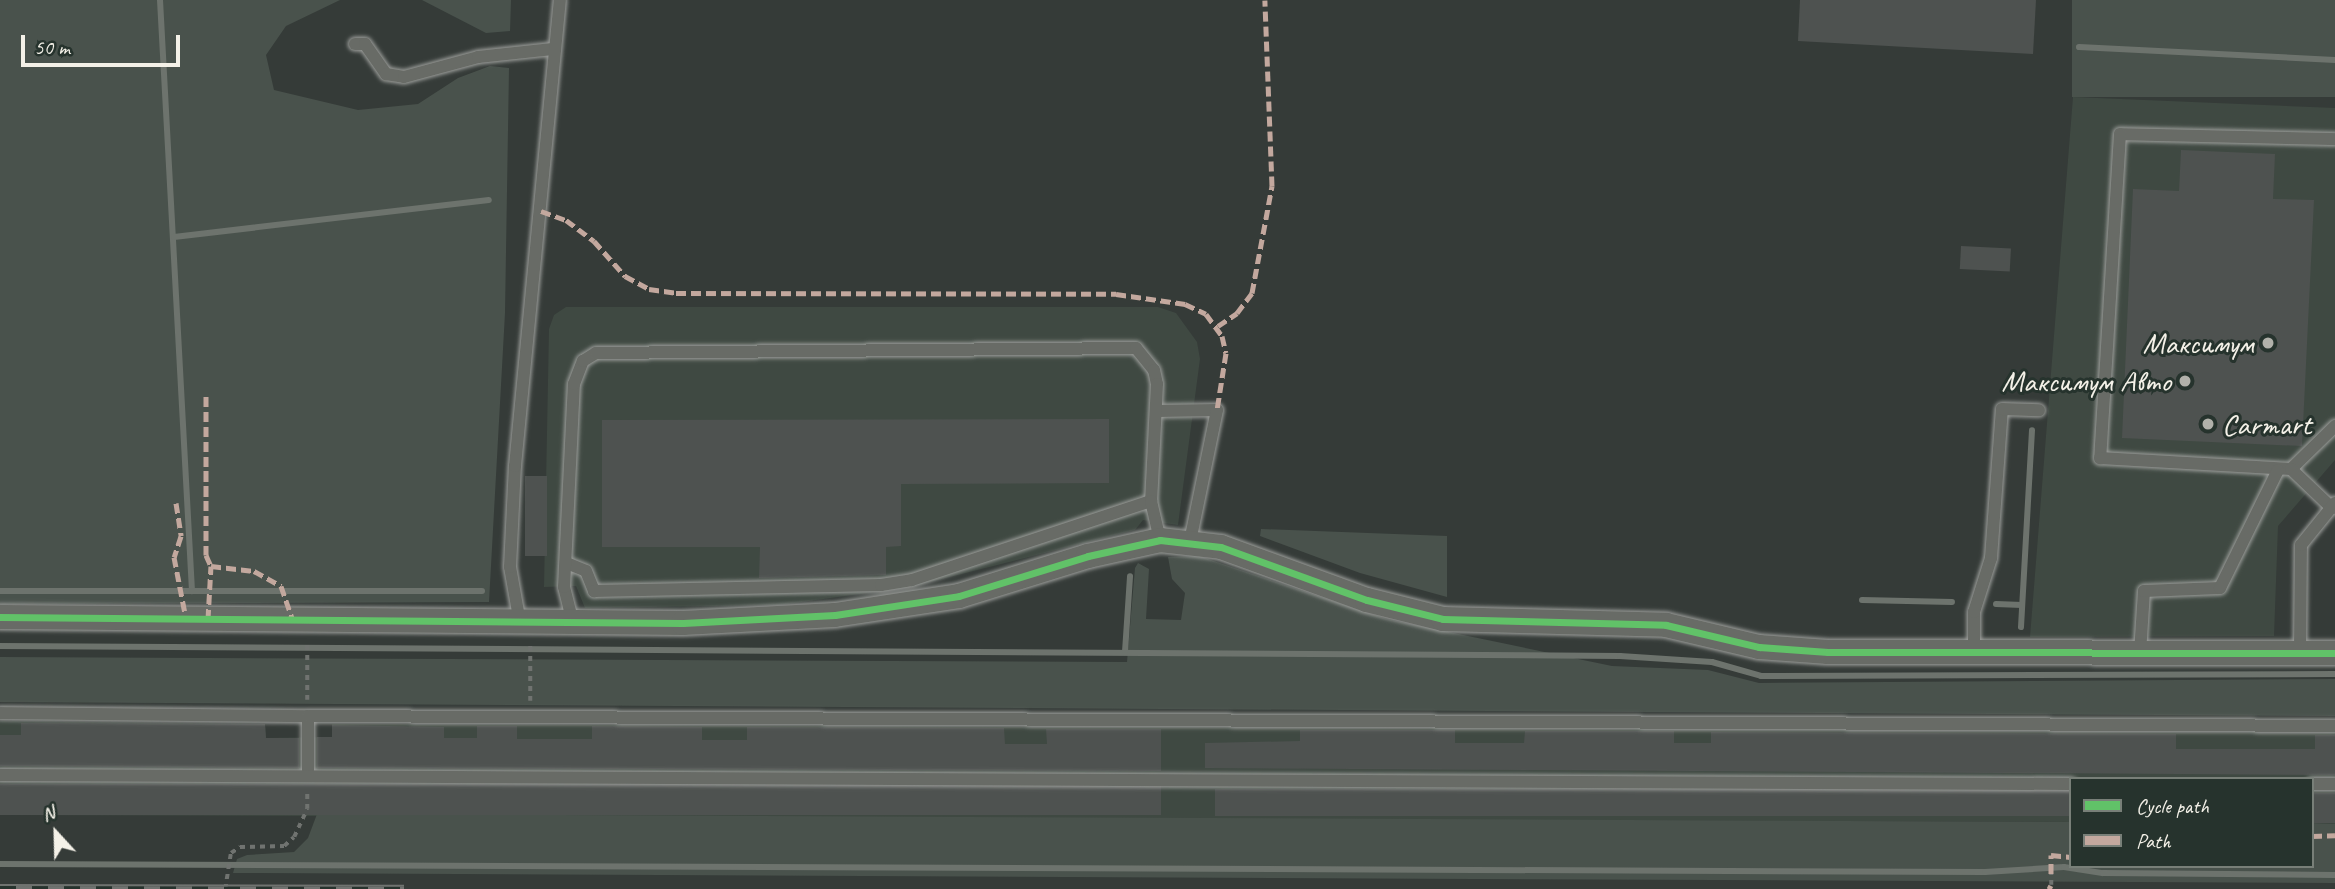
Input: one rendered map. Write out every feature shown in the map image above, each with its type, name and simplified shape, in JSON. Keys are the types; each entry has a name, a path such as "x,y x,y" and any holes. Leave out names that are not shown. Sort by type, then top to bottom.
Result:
{"street":[{"path":"0,617 525,631 573,623 835,615 959,596 1088,556 1160,540 1190,542 1443,619 1666,625 1759,647 1828,652 2335,653"}],"lane":[{"path":"525,631 510,567 515,466 553,49 560,0"},
{"path":"355,44 365,44 386,74 404,77 478,57 553,49"},
{"path":"2300,653 2301,545 2334,506 2285,470 2100,458 2120,134 2335,139"},
{"path":"573,623 564,587 569,564 574,384 583,360 596,353 1121,345 1136,348 1154,370 1157,411 1151,500 1160,540"},
{"path":"1974,651 1974,612 1991,558 2002,409 2039,410"},
{"path":"1157,411 1217,410 1190,542"},
{"path":"2140,653 2144,592 2220,588 2285,470 2335,426"},
{"path":"569,564 586,571 594,591 881,585 912,580 1151,500"},
{"path":"0,713 2335,726"},
{"path":"308,716 308,776"},
{"path":"0,775 2069,784"},
{"path":"2314,784 2335,784"}],"path":[{"path":"525,631 530,662 530,717"},
{"path":"307,643 308,716"},
{"path":"225,889 226,858 240,847 270,849 294,837 307,809 308,776"},
{"path":"2051,885 2052,874"}],"shaded area":[{"path":"0,0 340,0 286,26 266,55 274,90 358,110 418,104 458,78 490,66 509,68 505,313 489,602 0,604"},
{"path":"422,0 511,0 510,31 486,33"},
{"path":"2072,0 2335,0 2335,97 2072,97"},
{"path":"2073,97 2335,108 2335,460 2278,526 2274,636 2030,637"},
{"path":"566,307 1158,307 1176,313 1197,342 1200,359 1178,525 1143,520 1135,530 910,587 780,605 585,608 576,586 544,587 549,329 554,315"},
{"path":"1261,529 1447,536 1447,597 1360,573 1260,536"},
{"path":"1199,556 1386,619 1612,666 1708,670 1759,683 2335,679 2335,716 0,702 0,657 1127,662 1135,568 1138,563 1149,569 1146,619 1181,620 1185,593 1172,579 1168,557"},
{"path":"0,721 265,724 266,738 332,737 332,724 2335,731 2335,824 2314,823 2314,777 2069,777 2069,822 0,815"},
{"path":"317,814 2069,822 2069,868 2314,868 2314,823 2335,824 2335,883 233,873 237,859 247,855 294,852 308,838"}],"building":[{"path":"1800,0 2036,0 2033,54 1798,41"},
{"path":"2181,150 2275,154 2273,199 2314,200 2302,446 2122,438 2133,189 2179,191"},
{"path":"1961,246 2011,249 2010,272 1960,269"},
{"path":"1109,419 1109,483 901,484 901,546 886,547 886,575 759,578 760,547 602,547 602,420"},
{"path":"525,476 547,476 547,556 525,556"},
{"path":"21,723 265,724 266,738 299,738 299,768 0,766 0,735 21,735"},
{"path":"332,725 444,727 444,738 477,738 477,726 517,726 517,739 592,739 592,726 702,727 702,740 747,740 747,727 1004,728 1005,744 1047,744 1046,729 1161,729 1161,771 317,768 317,737 332,737"},
{"path":"1300,730 1455,730 1455,743 1524,743 1525,731 1674,731 1674,743 1711,743 1711,732 2176,734 2176,749 2315,749 2315,735 2335,735 2335,775 1205,768 1205,743 1300,741"},
{"path":"0,784 1161,784 1161,815 0,815"},
{"path":"1215,789 2069,789 2069,816 1215,816"},
{"path":"2314,793 2335,793 2335,823 2314,823"}],"waterway":[{"path":"160,0 192,591"},
{"path":"2079,47 2335,60"},
{"path":"174,237 489,200"},
{"path":"2021,627 2032,430"},
{"path":"1125,652 1130,576"},
{"path":"0,591 482,591"},
{"path":"1862,600 1952,602"},
{"path":"1996,604 2022,605"},
{"path":"0,646 1620,656 1712,662 1761,676 2335,674"},
{"path":"0,864 1985,872 2069,868"},
{"path":"2070,868 2103,873 2335,875"}],"railway":[{"path":"0,888 404,889"}],"marked path":[{"path":"1218,326 1237,313 1252,293 1272,186 1265,0"},
{"path":"541,211 566,220 594,241 625,276 649,289 676,293 1116,294 1185,304 1206,314 1222,336 1226,353 1217,410"},
{"path":"206,396 206,555 211,566 254,571 281,586 293,620"},
{"path":"176,503 181,536 174,557 186,619"},
{"path":"208,619 211,566"},
{"path":"2314,836 2335,835"},
{"path":"2051,874 2051,855 2069,857"},
{"path":"2049,889 2051,885"}],"cycle path":[{"path":"0,617 683,623 835,615 959,596 1088,556 1160,540 1221,547 1367,600 1443,619 1666,625 1759,647 1828,652 2335,653"}],"place":[{"name":"Максимум","path":"2268,343"},
{"name":"Максимум Авто","path":"2185,381"},
{"name":"Carmart","path":"2208,424"}]}
